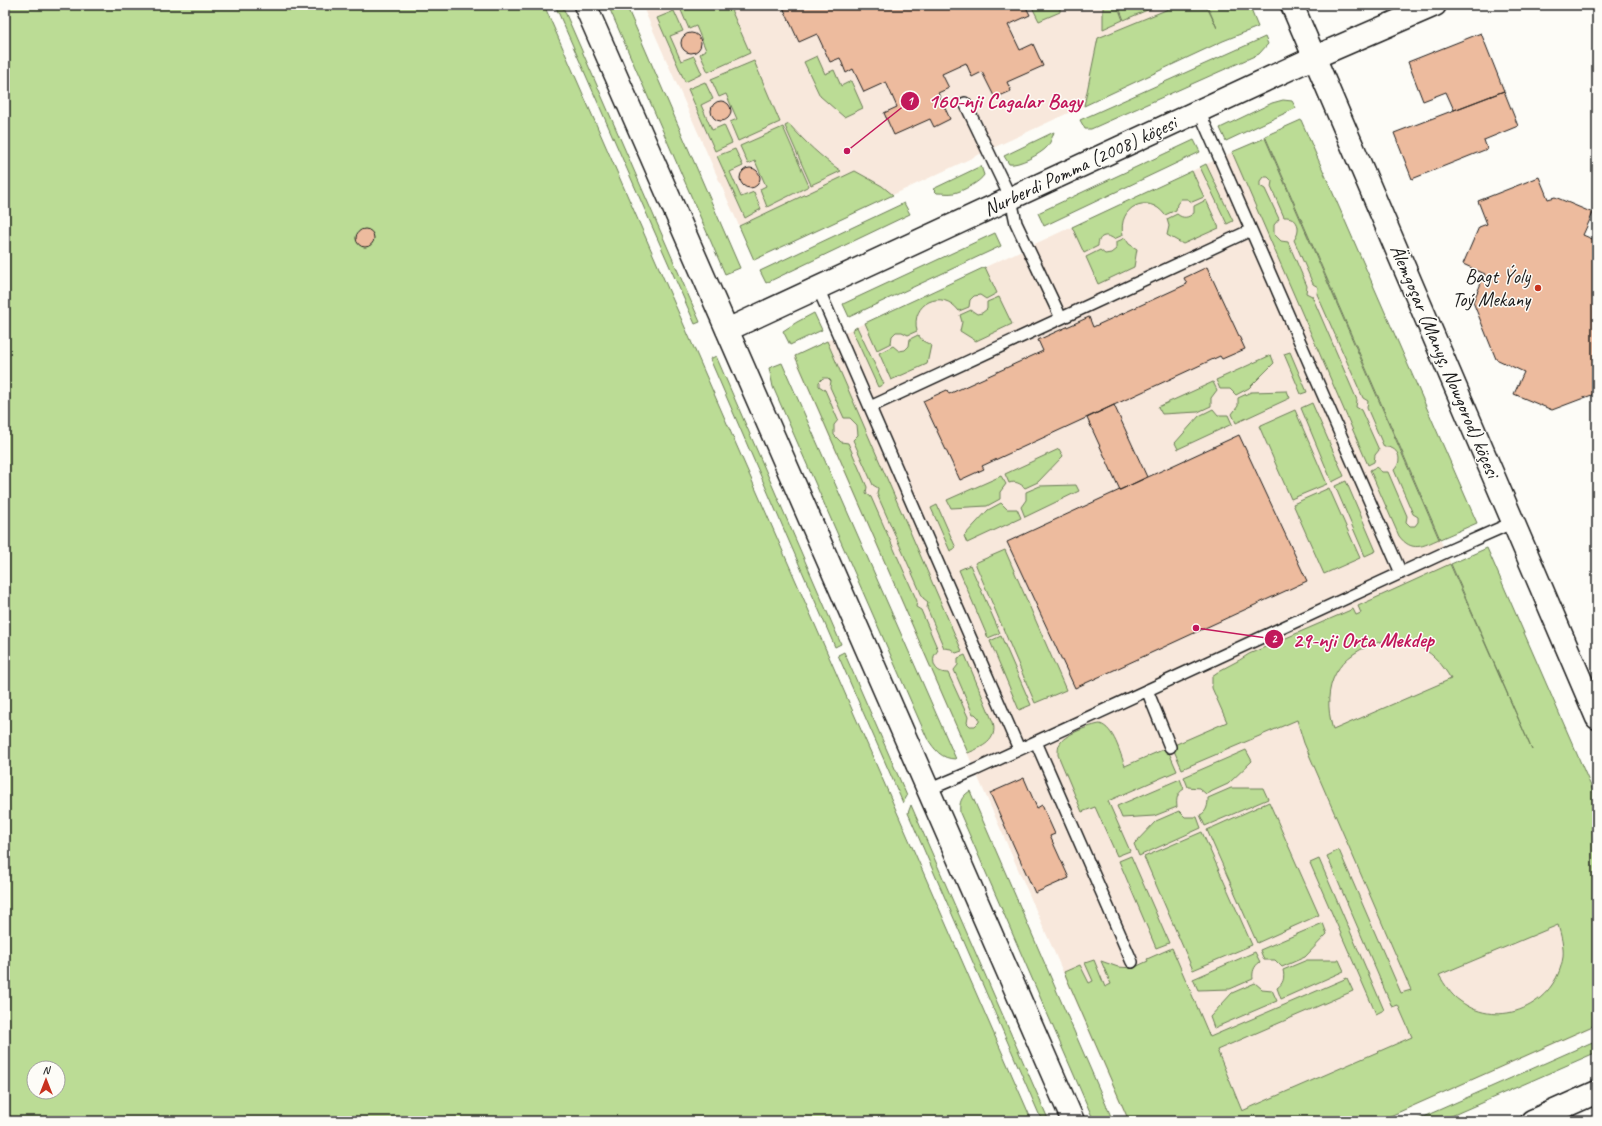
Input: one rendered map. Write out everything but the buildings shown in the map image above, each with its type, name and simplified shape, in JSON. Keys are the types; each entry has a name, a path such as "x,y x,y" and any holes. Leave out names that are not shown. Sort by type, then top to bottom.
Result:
{"street":[{"path":"585,5 1073,1121"},
{"name":"Älemgoşar (Manyş, Nowgorod) köçesi","path":"1292,5 1597,718"},
{"name":"Nurberdi Pomma (2008) köçesi","path":"727,330 1315,57 1435,5"},
{"path":"1532,1121 1597,1092"}],"lane":[{"path":"965,103 1010,199 1016,223 1061,318"},
{"path":"1198,111 1401,573"},
{"path":"870,407 1251,230"},
{"path":"818,288 1019,749"},
{"path":"928,790 1036,742 1514,522"},
{"path":"1147,690 1170,747"},
{"path":"1036,742 1132,962"}],"shaded area":[{"path":"642,5 1207,5 1222,41 754,260"},
{"path":"1265,137 1597,900 1597,1025 1380,1121 1128,1121 794,356"}],"green space":[{"path":"5,5 544,5 1032,1121 5,1121"},
{"path":"555,5 562,5 700,322 695,324"},
{"path":"608,5 626,5 740,268 725,274"},
{"path":"688,5 729,5 750,53 708,72 700,54 706,50 696,26 689,29 680,8"},
{"path":"1031,5 1060,5 1060,12 1039,21"},
{"path":"1103,5 1117,5 1123,20 1103,29"},
{"path":"1118,5 1159,5 1124,20"},
{"path":"1178,5 1206,5 1217,28 1207,5 1249,5 1258,27 1223,41 1084,106 1098,38"},
{"path":"674,11 683,31 670,36 681,61 694,56 702,74 685,82 657,18"},
{"path":"1265,37 1268,44 1259,54 1091,129 1085,129 1080,120"},
{"path":"817,56 825,74 834,70 841,86 851,81 863,108 844,117 820,96 804,62"},
{"path":"754,61 780,122 738,141 730,122 737,119 726,94 719,97 711,79"},
{"path":"705,82 713,99 701,105 712,130 724,125 732,143 715,151 688,89"},
{"path":"1283,100 1292,101 1296,108 1226,141 1220,128 1272,103"},
{"path":"1301,120 1477,523 1440,539 1265,136"},
{"path":"789,124 814,149 841,171 811,185 785,126"},
{"path":"783,127 809,186 767,207 760,189 766,186 755,161 748,164 740,146"},
{"path":"1054,132 1047,147 1029,159 1018,163 1009,164 1004,156"},
{"path":"1265,138 1439,539 1423,546 1408,545 1399,536 1370,470 1376,467 1382,472 1388,472 1407,516 1406,522 1410,526 1415,526 1418,522 1418,517 1413,514 1394,470 1399,462 1398,454 1389,447 1384,447 1367,408 1368,401 1363,398 1317,294 1318,287 1313,284 1294,240 1298,232 1297,224 1293,219 1284,217 1271,187 1272,181 1268,177 1263,177 1260,181 1260,186 1265,189 1279,219 1274,225 1274,234 1281,241 1288,242 1307,286 1306,293 1312,296 1357,400 1356,407 1361,410 1379,450 1375,455 1374,462 1368,465 1232,152"},
{"path":"1194,140 1200,152 1044,226 1038,213"},
{"path":"735,149 743,166 730,172 741,197 754,192 761,209 745,218 717,156"},
{"path":"1206,164 1233,221 1227,224 1200,167"},
{"path":"981,166 984,175 982,178 958,192 937,193 933,189"},
{"path":"855,171 882,186 893,195 754,260 739,226"},
{"path":"1192,171 1204,197 1192,202 1187,199 1181,199 1177,204 1176,210 1165,215 1158,208 1150,204 1135,206 1129,210 1125,217 1122,225 1123,235 1114,239 1108,236 1103,236 1099,240 1098,246 1084,253 1072,227"},
{"path":"1206,200 1219,228 1183,244 1167,235 1169,226 1167,219 1177,214 1183,217 1190,216 1194,213 1194,206"},
{"path":"904,203 910,214 766,283 760,271"},
{"path":"995,233 1001,246 849,317 843,304"},
{"path":"1125,238 1129,244 1137,249 1134,267 1098,284 1086,257 1100,250 1105,254 1111,253 1116,249 1116,242"},
{"path":"985,267 997,293 986,299 980,295 974,296 970,300 969,307 959,311 952,304 944,300 929,302 923,306 918,313 916,321 917,331 908,335 902,332 896,332 892,336 891,343 877,350 865,323"},
{"path":"999,297 1012,324 976,341 960,331 962,322 960,315 971,310 977,314 982,313 987,309 987,302"},
{"path":"814,313 822,330 790,345 783,331"},
{"path":"857,327 884,384 878,387 852,330"},
{"path":"918,335 923,341 931,345 927,364 891,380 879,353 893,346 899,351 905,350 909,346 910,339"},
{"path":"827,341 962,651 956,653 951,649 944,648 927,608 928,602 923,598 877,494 878,488 873,485 853,440 858,435 857,425 850,418 844,418 830,387 831,381 828,378 823,378 819,382 819,386 825,390 838,420 834,425 834,435 841,442 848,443 867,487 866,493 871,497 917,601 916,607 921,610 938,650 934,656 936,668 941,672 948,673 968,717 967,723 970,726 975,726 979,722 979,718 973,714 954,670 958,665 958,658 965,655 993,722 994,729 991,739 983,746 968,753 795,356"},
{"path":"1290,352 1307,392 1301,394 1284,354"},
{"path":"1271,355 1274,363 1249,388 1236,395 1230,389 1220,389 1216,380"},
{"path":"716,356 841,644 835,647 710,359"},
{"path":"782,363 956,759 942,756 927,738 773,387 769,368"},
{"path":"1213,382 1217,390 1211,398 1211,406 1198,412 1162,414 1158,407"},
{"path":"1287,391 1290,398 1236,423 1232,414 1238,406 1238,398 1251,392"},
{"path":"1312,403 1344,476 1332,482 1301,408"},
{"path":"1213,409 1218,415 1228,415 1232,424 1178,449 1175,443 1199,416"},
{"path":"1295,410 1327,484 1291,499 1259,426"},
{"path":"1059,449 1063,456 1038,482 1025,488 1017,483 1009,483 1005,474"},
{"path":"1001,476 1006,484 1000,492 1000,499 987,506 951,508 947,500"},
{"path":"1346,481 1376,551 1365,556 1335,486"},
{"path":"1076,485 1079,491 1025,517 1021,507 1026,500 1026,492 1040,486"},
{"path":"1329,488 1360,558 1324,574 1293,504"},
{"path":"1001,503 1007,509 1017,509 1021,518 967,543 964,536 988,510"},
{"path":"937,505 956,548 950,551 931,508"},
{"path":"1487,548 1597,800 1597,1024 1379,1121 1129,1121 1064,972 1080,965 1089,983 1093,981 1085,963 1094,960 1105,987 1111,984 1101,961 1118,967 1133,968 1148,961 1147,959 1172,948 1210,1037 1347,978 1353,991 1217,1050 1242,1111 1412,1037 1398,1005 1392,1007 1327,856 1339,850 1401,993 1411,990 1304,743 1297,720 1182,769 1172,746 1227,722 1212,688 1212,676 1225,667 1249,654 1353,609 1356,615 1361,613 1358,606 1450,564 1532,750 1451,564","holes":["1383,641 1405,642 1423,649 1438,661 1451,679 1333,730 1329,699 1331,685 1336,673 1354,654 1367,646","1558,925 1563,953 1558,974 1549,988 1538,1000 1524,1008 1508,1013 1492,1014 1475,1010 1454,996 1439,975"]},
{"path":"1005,550 1066,690 1035,703 975,563"},
{"path":"970,565 1000,633 988,638 959,570"},
{"path":"1001,636 1031,705 1019,710 990,641"},
{"path":"844,652 907,796 903,803 838,655"},
{"path":"1100,724 1105,726 1113,736 1125,766 1167,748 1177,771 1108,801 1130,851 1117,856 1095,807 1082,812 1058,755 1059,745 1068,736 1079,730"},
{"path":"1246,750 1252,761 1228,784 1206,794 1199,788 1188,787 1184,777"},
{"path":"1180,779 1184,789 1178,796 1177,807 1154,816 1122,818 1117,806"},
{"path":"1231,788 1263,788 1268,799 1205,826 1200,815 1207,808 1208,798"},
{"path":"970,791 1113,1121 1094,1121 960,813 961,800 964,795"},
{"path":"1269,802 1319,915 1257,943 1207,830"},
{"path":"911,805 1049,1121 1042,1121 908,813"},
{"path":"1179,811 1185,817 1197,817 1201,828 1139,856 1134,844 1156,821"},
{"path":"1202,832 1252,945 1193,970 1144,857"},
{"path":"1131,856 1169,943 1156,948 1119,861"},
{"path":"1319,859 1384,1010 1376,1014 1310,863"},
{"path":"1323,923 1327,934 1305,957 1282,967 1275,960 1264,960 1260,950"},
{"path":"1255,952 1260,962 1254,969 1253,979 1230,989 1198,990 1193,979"},
{"path":"1307,960 1339,960 1344,971 1281,999 1277,988 1281,985 1283,980 1283,970"},
{"path":"1255,983 1262,989 1272,990 1277,1001 1214,1028 1210,1017 1232,993"},
{"path":"1597,1040 1597,1052 1440,1121 1414,1121"}],"place":[{"name":"160-nji Cagalar Bagy","path":"847,151"},
{"name":"Bagt Ýoly Toý Mekany","path":"1538,288"},
{"name":"29-nji Orta Mekdep","path":"1196,628"}]}
